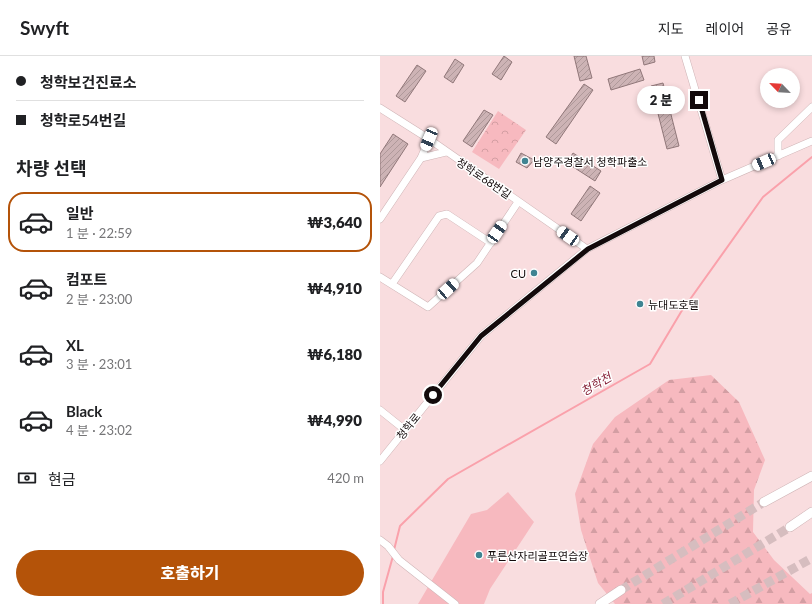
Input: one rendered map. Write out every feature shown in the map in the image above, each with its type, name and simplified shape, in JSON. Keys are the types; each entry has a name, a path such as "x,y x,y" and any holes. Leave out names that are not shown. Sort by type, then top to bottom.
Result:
{"main road":[{"path":"764,502 812,476"},
{"path":"790,527 812,512"},
{"path":"600,604 621,590"}],"street":[{"path":"685,56 722,180"},
{"path":"778,156 778,140 812,107"},
{"name":"청학로68번길","path":"380,108 429,139 588,249"},
{"path":"380,219 421,158 429,139"},
{"name":"청학로","path":"380,461 481,336 588,249 722,180 778,156 788,150 812,141"},
{"path":"421,158 446,152"},
{"path":"380,277 428,307 477,263 518,202"},
{"path":"392,284 439,216 447,214 491,243"},
{"path":"380,410 405,430"},
{"path":"380,540 388,546 399,560 456,604"}],"green space":[{"path":"498,111 526,130 499,169 472,152"},
{"path":"711,375 739,402 765,460 754,490 753,532 774,560 810,594 812,593 812,604 615,604 598,583 581,530 575,494 593,444 615,417 669,380"},
{"name":"푸른산자리골프연습장","path":"508,492 534,522 490,589 484,604 418,604 471,514 487,510"}],"building":[{"path":"504,56 512,62 501,80 492,74"},
{"path":"574,56 586,56 592,78 580,81"},
{"path":"642,56 654,56 655,62 644,65"},
{"path":"455,59 464,65 453,83 444,77"},
{"path":"417,65 426,71 405,102 396,96"},
{"path":"640,69 644,80 611,90 608,79"},
{"path":"663,83 679,146 667,149 651,86"},
{"path":"584,84 593,90 556,144 546,137"},
{"path":"484,110 493,115 472,147 463,141"},
{"path":"393,134 408,144 380,187 380,154"},
{"name":"남양주경찰서 청학파출소","path":"521,153 534,160 527,168 516,162"},
{"path":"573,153 601,171 595,181 567,163"},
{"path":"590,186 600,193 581,221 571,214"}],"waterway":[{"name":"청학천","path":"394,550 400,526 448,479 650,364 681,312 763,197 812,157"},
{"name":"청학천","path":"383,604 383,592 393,556"}],"tunnel":[{"path":"621,590 764,502"},
{"path":"663,604 790,527"},
{"path":"730,604 812,558"}],"place":[{"name":"남양주경찰서 청학파출소","path":"525,161"},
{"name":"CU","path":"534,273"},
{"name":"뉴대도호텔","path":"640,304"},
{"name":"푸른산자리골프연습장","path":"479,555"}],"route":[{"path":"433,395 481,336 588,249 616,233 722,180 699,100"}]}
